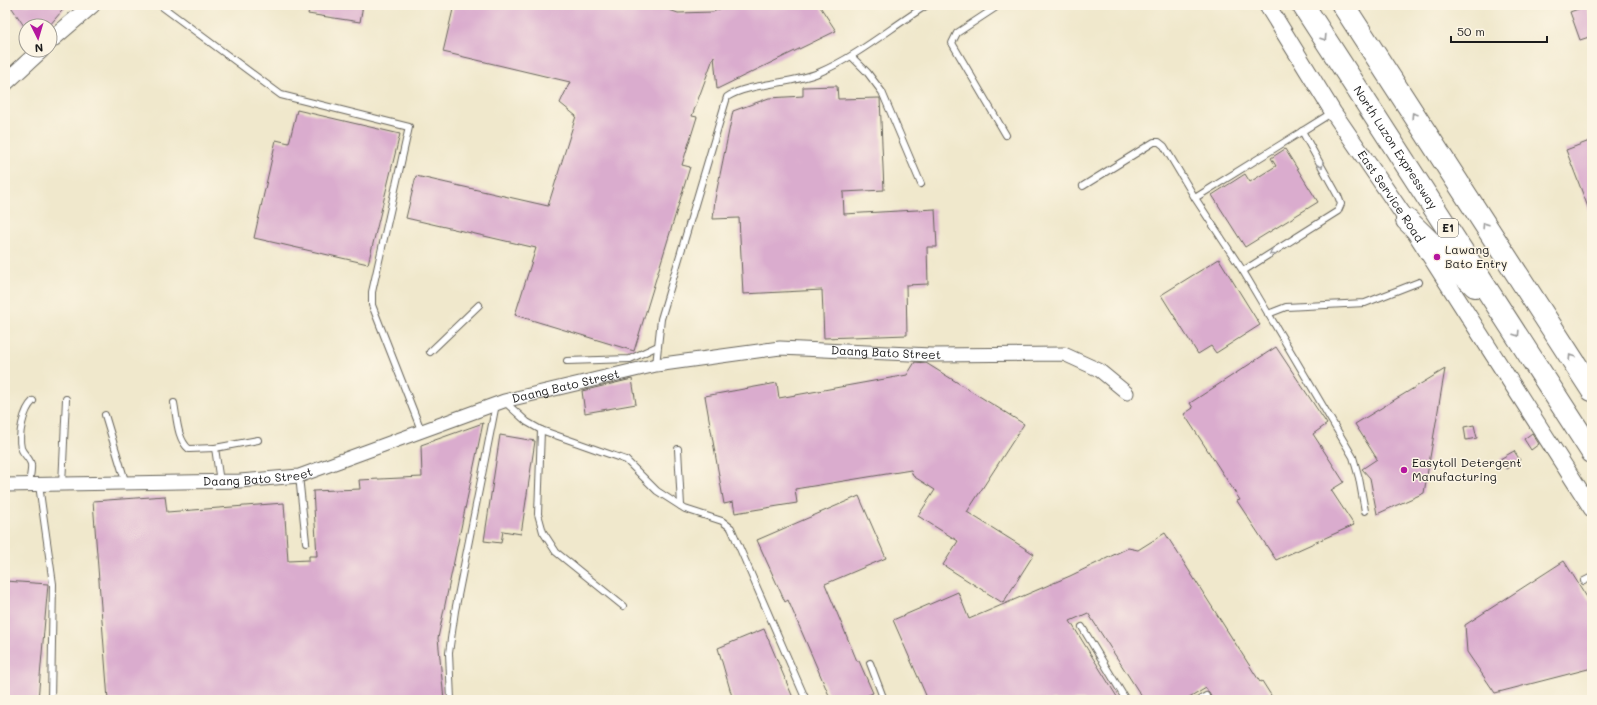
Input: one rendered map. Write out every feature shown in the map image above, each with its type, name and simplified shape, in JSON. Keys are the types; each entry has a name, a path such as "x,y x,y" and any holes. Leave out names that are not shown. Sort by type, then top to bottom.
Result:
{"highway":[{"name":"North Luzon Expressway","path":"1303,5 1503,312 1592,452"},
{"path":"1343,5 1592,390"},
{"path":"1407,220 1503,312"}],"street":[{"path":"58,34 92,5"},
{"name":"East Service Road","path":"1267,5 1333,112 1407,220 1592,509"},
{"path":"5,83 32,58"},
{"name":"Daang Bato Street","path":"5,486 220,482 299,476 500,402 656,365 780,348 931,355 1064,354 1099,370 1127,393"}],"lane":[{"path":"160,5 281,94 409,127 372,292 372,306 421,430"},
{"path":"656,365 661,319 725,100 730,95 741,91 817,74 852,57 927,5"},
{"path":"996,6 957,33 952,43 1006,135"},
{"path":"852,57 867,72 882,92 921,184"},
{"path":"1195,198 1333,112"},
{"path":"1242,272 1338,211 1341,204 1302,131"},
{"path":"1083,186 1154,142 1159,142 1164,146 1354,457 1360,478 1365,511"},
{"path":"1268,314 1286,307 1365,303 1419,282"},
{"path":"430,352 480,305"},
{"path":"567,361 630,359 658,346"},
{"path":"62,485 66,399"},
{"path":"33,401 24,413 21,444 22,450 29,458 31,466 53,584 51,700"},
{"path":"451,700 449,653 454,611 500,402 527,422 541,430 626,460 657,491 681,506 722,521 731,528 806,700"},
{"path":"174,403 180,438 184,446 189,449 215,448 258,440"},
{"path":"105,415 126,484"},
{"path":"541,430 538,514 543,532 556,552 623,606"},
{"path":"215,448 220,482"},
{"path":"678,449 681,506"},
{"path":"299,476 306,542"},
{"path":"1584,581 1592,577"},
{"path":"1082,627 1126,700"},
{"path":"870,663 884,700"},
{"path":"1199,700 1206,696"}],"building":[{"path":"10,5 67,5 56,18 19,18"},
{"path":"310,5 363,5 360,22 308,14"},
{"path":"454,5 655,5 678,13 713,12 728,5 819,5 836,31 717,89 714,56 692,116 697,117 682,165 690,167 634,351 515,315 536,248 406,218 416,176 548,206 576,116 560,103 570,82 443,52"},
{"path":"1586,6 1592,23 1592,36 1580,40 1570,12"},
{"path":"837,86 838,99 880,98 884,190 843,192 844,214 935,209 937,247 927,247 928,284 906,285 907,335 824,338 822,290 743,294 739,218 713,219 715,199 733,111 769,98 803,96 803,87"},
{"path":"297,110 400,134 368,264 254,238 276,140 289,143"},
{"path":"1592,140 1592,214 1591,215 1566,150"},
{"path":"1285,149 1318,202 1245,247 1212,195 1245,174 1250,182 1276,166 1271,158"},
{"path":"1219,259 1260,325 1216,353 1211,346 1198,354 1161,295"},
{"path":"1276,347 1327,424 1313,434 1344,482 1331,490 1354,525 1276,560 1237,501 1240,500 1184,414 1193,408 1190,403"},
{"path":"915,362 926,363 1024,424 967,512 1034,554 1003,603 943,565 958,541 918,516 935,490 913,476 911,470 795,489 797,503 735,513 733,502 724,504 705,396 777,383 779,398 907,375"},
{"path":"1445,369 1424,493 1377,514 1370,478 1362,469 1377,459 1355,424"},
{"path":"632,379 636,404 585,413 582,391"},
{"path":"483,423 438,638 444,700 320,700 320,698 294,700 108,700 93,501 165,496 167,512 284,503 288,561 309,560 309,556 317,556 313,491 360,489 359,480 422,477 421,445"},
{"path":"1474,425 1477,438 1466,440 1464,427"},
{"path":"1532,433 1539,444 1531,450 1524,439"},
{"path":"500,435 535,441 521,534 503,531 501,543 484,541"},
{"path":"1514,451 1520,460 1506,469 1500,459"},
{"path":"859,496 886,558 825,584 857,661 859,661 873,693 857,700 831,700 788,600 785,602 757,540"},
{"path":"1165,533 1260,682 1262,681 1274,700 1213,700 1206,688 1186,700 1144,700 1088,613 1070,621 1119,700 928,700 893,620 958,592 969,619 1070,576 1128,548 1138,550"},
{"path":"1564,561 1592,605 1592,668 1495,693 1467,652 1465,625"},
{"path":"5,581 48,584 38,700 5,700"},
{"path":"764,629 794,700 733,700 718,648"}],"place":[{"name":"Lawang Bato Entry","path":"1437,257"},
{"name":"Easytoll Detergent Manufacturing","path":"1404,470"}]}
